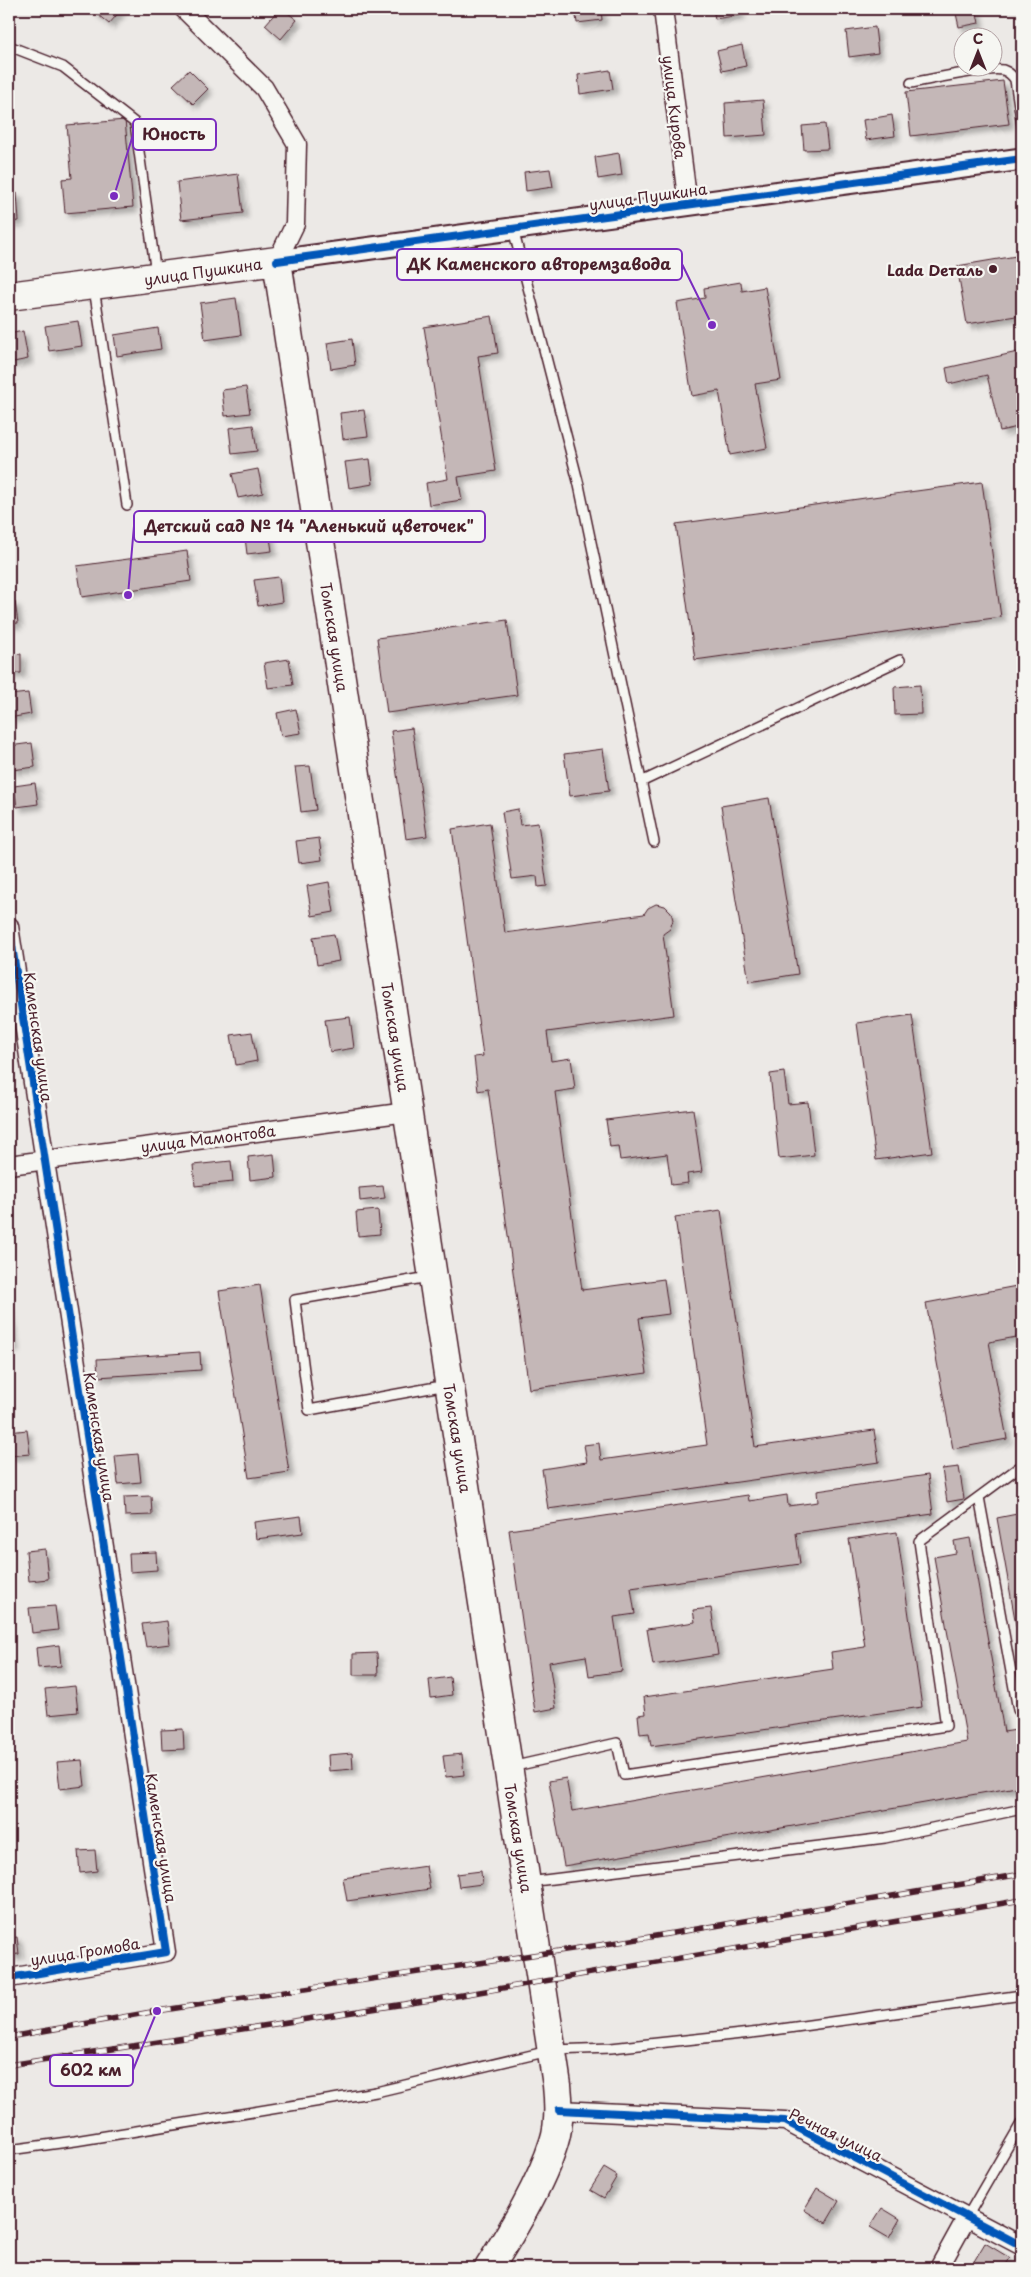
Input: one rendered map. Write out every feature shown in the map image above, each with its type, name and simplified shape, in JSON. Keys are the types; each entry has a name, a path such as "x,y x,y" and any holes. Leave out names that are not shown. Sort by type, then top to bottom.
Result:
{"main road":[{"name":"улица Пушкина","path":"9,296 277,261"},
{"name":"Томская улица","path":"277,261 553,2050 559,2110 554,2142 542,2170 489,2268"}],"street":[{"path":"184,9 264,88 298,144 295,224 277,261"},
{"name":"улица Кирова","path":"663,9 688,205"},
{"name":"улица Пушкина","path":"277,261 1022,159"},
{"name":"Каменская улица","path":"9,926 43,1160 166,1952"},
{"name":"улица Мамонтова","path":"9,1164 407,1112"},
{"name":"улица Громова","path":"9,1978 166,1952"},
{"name":"Речная улица","path":"559,2110 785,2121 1022,2246"},
{"path":"939,2268 967,2217"}],"lane":[{"path":"9,46 63,67 135,123 157,277"},
{"path":"911,83 1003,70 1011,74 1015,80 1022,125"},
{"path":"513,228 579,485 654,842"},
{"path":"94,285 127,505"},
{"path":"641,782 900,660"},
{"path":"433,1276 295,1300 309,1410 450,1384"},
{"path":"508,1767 617,1743 624,1775 946,1726 919,1540 1022,1465"},
{"path":"979,1497 1018,1710"},
{"path":"526,1882 885,1838 1022,1809"},
{"path":"9,2150 376,2092 553,2050 611,2048 760,2032 1022,1995"},
{"path":"967,2217 1022,2122"}],"building":[{"path":"91,9 122,9 109,24"},
{"path":"279,9 283,9 297,20 281,39 265,25"},
{"path":"575,9 601,9 602,20 577,23"},
{"path":"713,9 739,9 740,15 715,19"},
{"path":"955,9 976,9 979,23 959,27"},
{"path":"875,27 878,53 849,57 846,31"},
{"path":"742,45 746,66 722,71 717,51"},
{"path":"189,70 208,89 193,104 173,85"},
{"path":"610,70 613,89 580,94 578,75"},
{"path":"1003,81 1009,124 911,136 906,92"},
{"path":"763,100 766,135 727,138 725,103"},
{"path":"892,115 895,136 866,140 863,120"},
{"path":"125,120 133,207 65,213 62,179 72,178 67,125"},
{"path":"825,124 828,149 804,150 802,126"},
{"path":"619,153 622,175 598,179 595,157"},
{"path":"550,169 553,187 526,191 524,172"},
{"path":"238,174 243,213 181,220 177,182"},
{"path":"17,193 19,221 9,222 9,194"},
{"path":"1022,255 1022,315 967,324 957,266"},
{"path":"741,282 742,291 765,287 781,380 755,384 767,448 730,455 719,391 692,396 677,303 705,298 704,288"},
{"path":"236,298 241,335 205,340 200,303"},
{"path":"492,316 498,353 478,356 496,471 458,477 462,500 429,505 426,483 448,479 424,327"},
{"path":"78,321 82,346 49,351 45,326"},
{"path":"158,328 161,349 117,356 114,335"},
{"path":"23,331 28,359 9,363 9,334"},
{"path":"352,339 355,365 331,369 327,343"},
{"path":"1022,351 1022,426 1000,431 987,375 949,384 946,368"},
{"path":"246,387 250,413 225,416 222,390"},
{"path":"364,410 368,436 343,439 340,413"},
{"path":"253,425 257,451 232,454 229,428"},
{"path":"370,459 373,484 349,488 345,462"},
{"path":"258,469 263,493 238,498 232,474"},
{"path":"982,482 1001,617 695,660 676,524"},
{"path":"268,525 272,551 247,554 244,529"},
{"path":"187,551 191,581 82,597 77,566"},
{"path":"279,577 282,602 258,606 254,580"},
{"path":"15,602 18,623 9,624 9,603"},
{"path":"507,620 517,695 387,713 377,638"},
{"path":"21,654 21,673 9,673 9,655"},
{"path":"289,659 293,685 268,688 264,663"},
{"path":"920,685 921,714 895,715 894,687"},
{"path":"28,693 31,714 9,718 9,695"},
{"path":"296,709 301,733 281,736 277,713"},
{"path":"412,728 427,836 406,839 391,731"},
{"path":"32,743 35,767 12,770 9,746"},
{"path":"603,749 609,791 570,796 564,754"},
{"path":"310,766 316,810 301,812 295,767"},
{"path":"35,783 38,804 17,807 14,786"},
{"path":"769,798 798,974 749,982 721,806"},
{"path":"518,809 520,825 538,823 547,886 538,887 537,876 512,879 502,812"},
{"path":"490,823 505,933 644,914 648,908 656,904 665,906 671,912 673,920 670,929 663,934 674,1015 547,1032 551,1061 571,1058 575,1089 555,1092 582,1290 664,1279 669,1314 639,1318 647,1373 529,1389 488,1089 478,1091 474,1057 483,1056 452,829"},
{"path":"319,838 322,860 299,863 296,841"},
{"path":"329,882 334,912 312,916 307,886"},
{"path":"334,934 339,961 317,965 313,937"},
{"path":"912,1015 932,1152 876,1160 857,1023"},
{"path":"350,1017 354,1048 330,1052 325,1020"},
{"path":"252,1032 257,1061 236,1065 231,1035"},
{"path":"784,1072 788,1104 808,1102 814,1155 779,1159 770,1074"},
{"path":"693,1109 702,1172 687,1174 688,1183 671,1185 667,1154 620,1160 618,1146 610,1147 606,1120"},
{"path":"274,1154 276,1177 250,1180 248,1157"},
{"path":"231,1161 233,1182 195,1186 193,1165"},
{"path":"383,1186 385,1198 360,1201 359,1188"},
{"path":"378,1210 380,1234 358,1236 356,1212"},
{"path":"721,1210 755,1447 874,1430 879,1462 548,1509 542,1469 587,1462 584,1445 599,1443 601,1460 707,1445 675,1217"},
{"path":"260,1285 289,1472 249,1478 219,1291"},
{"path":"1022,1285 1022,1336 989,1342 1007,1439 953,1449 926,1303"},
{"path":"9,1308 14,1347 9,1348"},
{"path":"200,1352 201,1370 98,1377 97,1359"},
{"path":"27,1430 30,1454 9,1456 9,1432"},
{"path":"138,1454 141,1482 118,1484 115,1456"},
{"path":"959,1467 964,1499 947,1502 942,1469"},
{"path":"928,1475 933,1514 796,1533 800,1564 631,1588 635,1614 614,1617 622,1671 589,1676 586,1656 549,1662 556,1708 535,1712 509,1530 748,1495 749,1501 787,1495 788,1506 818,1502 817,1491"},
{"path":"151,1496 152,1515 125,1516 124,1497"},
{"path":"1022,1513 1022,1659 997,1518"},
{"path":"301,1516 303,1533 256,1539 254,1522"},
{"path":"897,1532 922,1707 651,1746 649,1733 640,1734 638,1715 646,1714 644,1697 833,1669 831,1652 865,1647 849,1539"},
{"path":"970,1538 1004,1732 1022,1729 1022,1786 564,1866 549,1781 566,1778 572,1811 967,1742 934,1557 956,1553 954,1541"},
{"path":"45,1549 48,1579 29,1581 26,1551"},
{"path":"156,1552 157,1570 130,1572 129,1553"},
{"path":"55,1606 58,1630 32,1633 29,1608"},
{"path":"711,1608 718,1655 653,1665 647,1629 695,1622 693,1610"},
{"path":"167,1621 170,1644 146,1647 142,1624"},
{"path":"59,1645 61,1666 38,1668 36,1648"},
{"path":"377,1653 378,1675 353,1675 353,1654"},
{"path":"450,1677 452,1695 431,1698 429,1680"},
{"path":"75,1686 78,1712 48,1715 45,1689"},
{"path":"183,1729 184,1749 162,1750 161,1730"},
{"path":"352,1753 353,1769 329,1771 328,1755"},
{"path":"462,1754 464,1775 446,1777 443,1756"},
{"path":"82,1760 85,1786 60,1789 57,1762"},
{"path":"95,1850 97,1871 80,1873 78,1851"},
{"path":"426,1866 430,1889 347,1901 343,1878"},
{"path":"481,1871 482,1884 459,1887 457,1874"},
{"path":"17,1937 19,1954 9,1955 9,1938"},
{"path":"604,2168 617,2176 604,2198 590,2190"},
{"path":"817,2188 839,2201 826,2223 804,2210"},
{"path":"882,2208 900,2219 889,2238 870,2227"},
{"path":"985,2243 1010,2258 1004,2268 970,2268"}],"railway":[{"path":"9,2037 157,2011 626,1941 1022,1874"},
{"path":"9,2065 450,1997 1022,1900"}],"cycle path":[{"path":"277,261 1022,159"},
{"path":"9,926 166,1952 9,1978"},
{"path":"559,2110 785,2121 1022,2246"}],"place":[{"name":"Юность","path":"114,196"},
{"name":"Lada Dеталь","path":"993,269"},
{"name":"ДК Каменского авторемзавода","path":"712,325"},
{"name":"Детский сад № 14 \"Аленький цветочек\"","path":"128,595"},
{"name":"602 км","path":"157,2011"}]}
